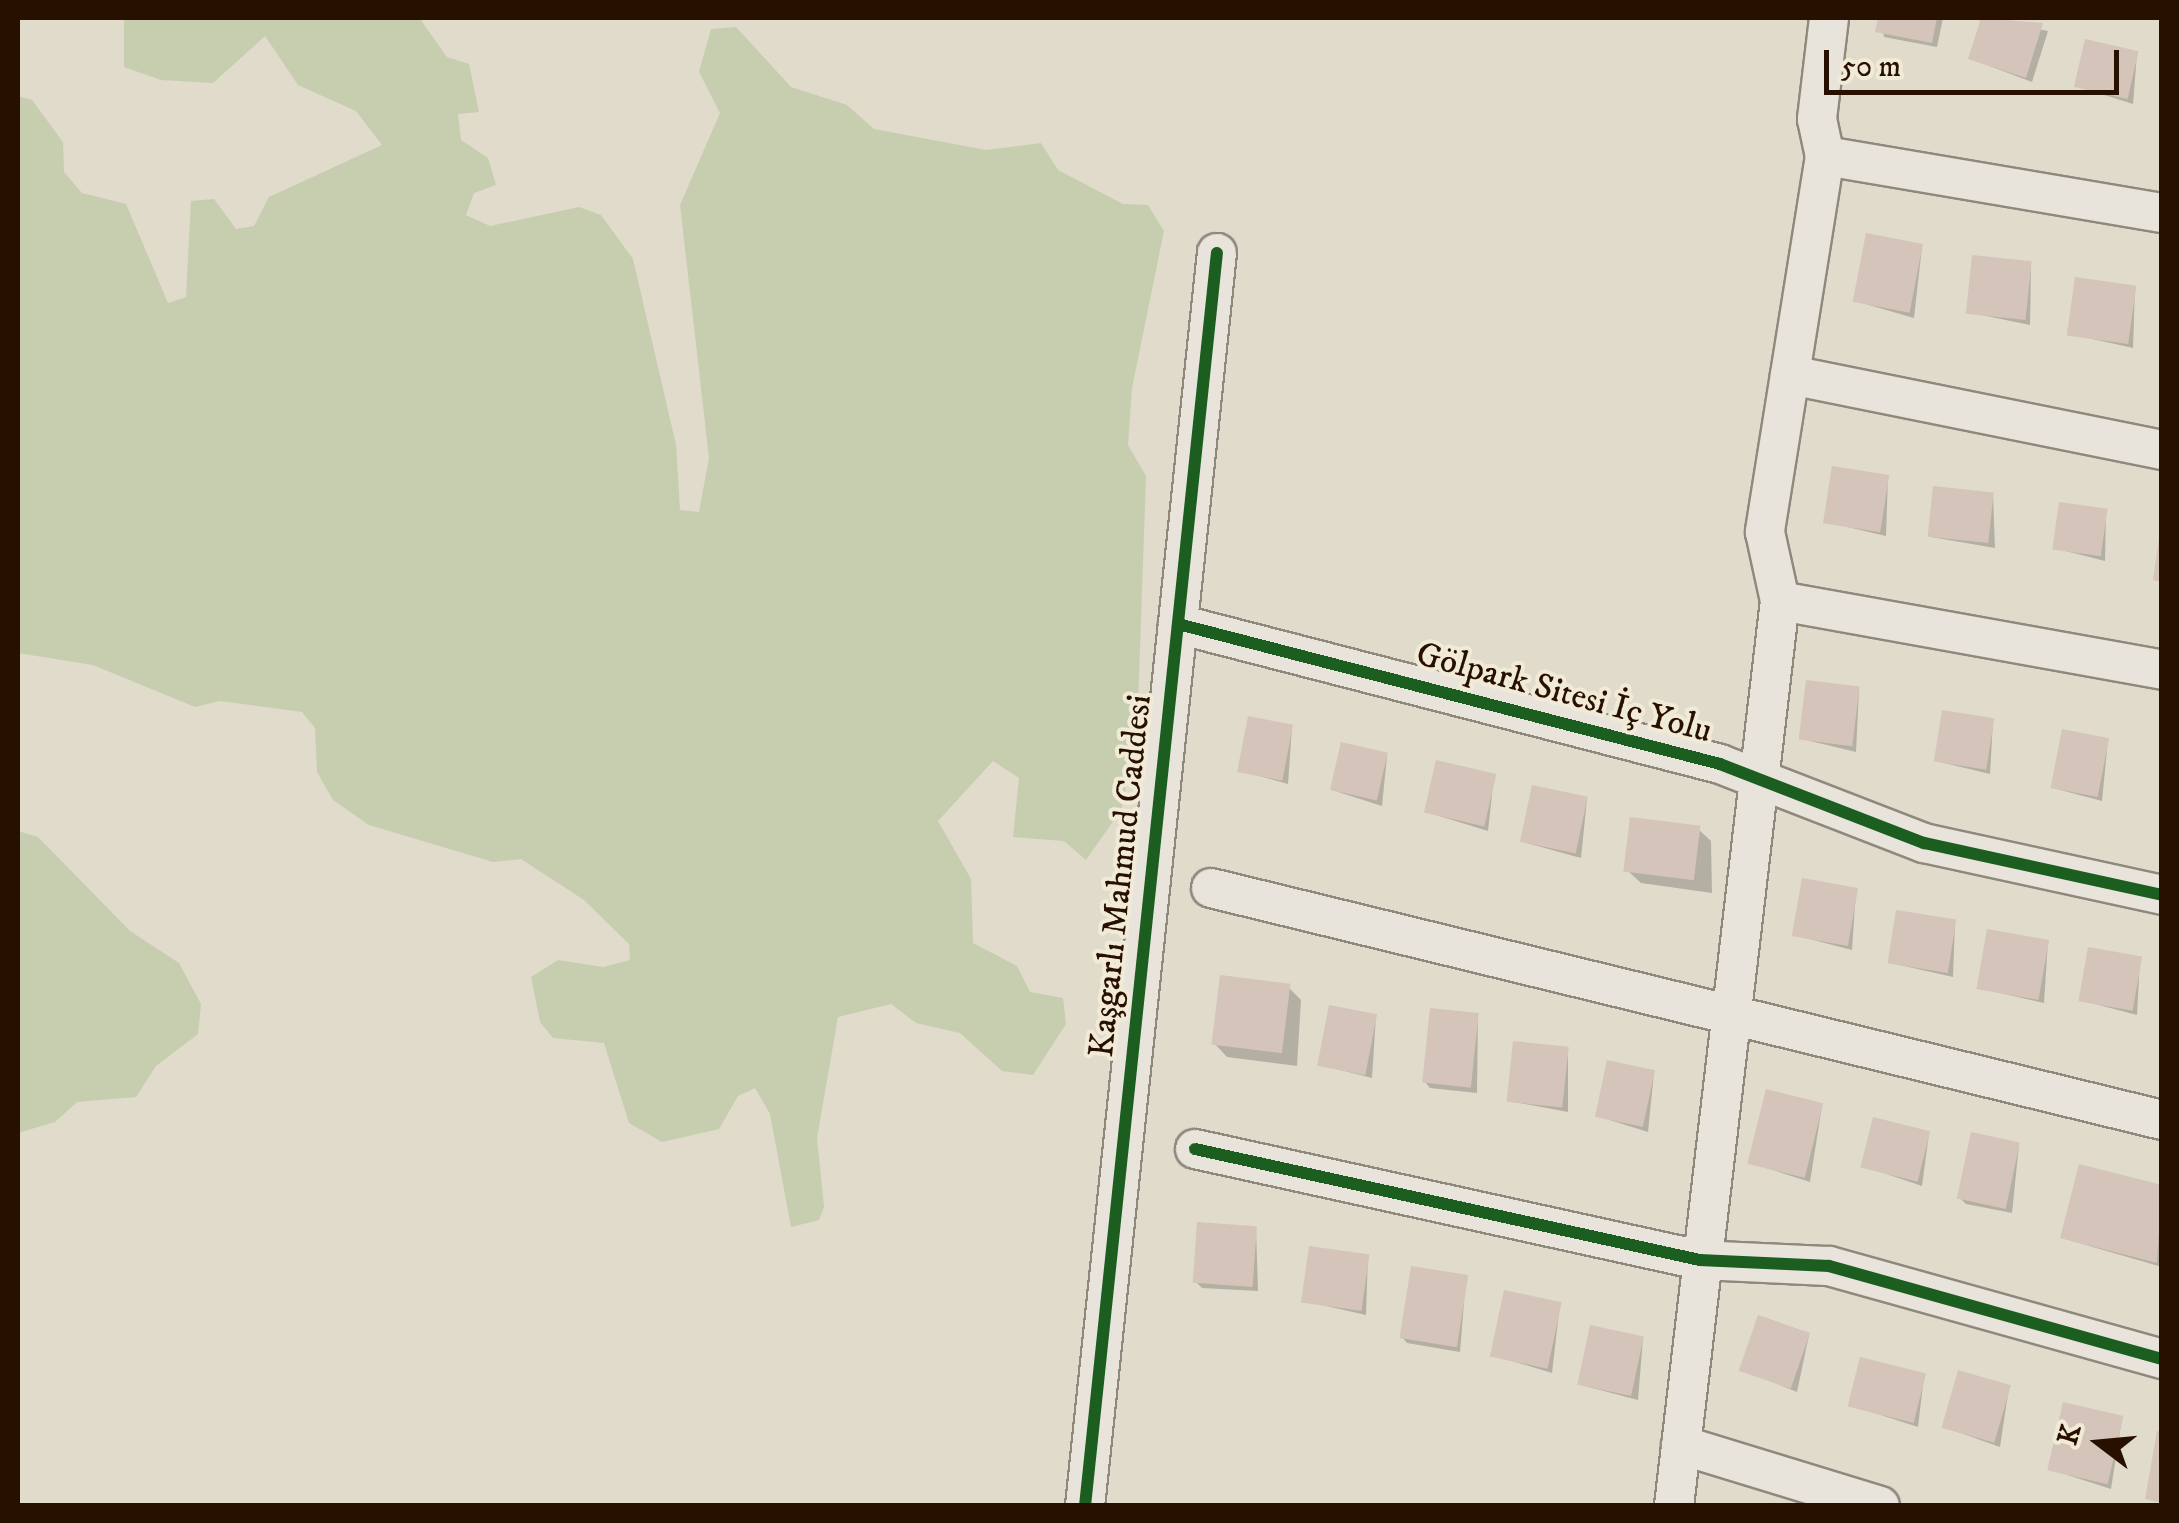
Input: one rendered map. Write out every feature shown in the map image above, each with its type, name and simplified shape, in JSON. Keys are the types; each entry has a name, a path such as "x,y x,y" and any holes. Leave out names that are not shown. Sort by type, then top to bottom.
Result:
{"street":[{"name":"Gölpark Sitesi İç Yolu","path":"1674,1506 1754,784 1780,601 1765,532 1825,156 1817,119 1830,18"},
{"path":"1825,156 2162,213"},
{"name":"Kaşgarlı Mahmud Caddesi","path":"1085,1506 1217,253"},
{"path":"1790,376 2162,450"},
{"path":"1780,601 2162,670"},
{"name":"Gölpark Sitesi İç Yolu","path":"1178,624 1720,764 1754,784 1924,843 2162,895"},
{"path":"1211,888 1728,1007 2162,1120"},
{"path":"1194,1149 1700,1260 1829,1266 2162,1359"},
{"path":"1681,1445 1880,1506"}],"green space":[{"path":"124,18 420,19 447,57 469,64 479,112 458,114 461,140 488,158 496,185 474,193 466,215 490,226 579,207 601,215 633,259 676,445 680,510 699,512 709,458 680,205 720,113 699,72 711,29 736,27 791,87 847,105 874,129 986,150 1041,143 1058,170 1123,204 1148,205 1164,231 1132,388 1128,445 1146,476 1137,734 1121,810 1086,860 1064,841 1013,837 1019,778 993,761 938,821 971,879 973,943 1017,966 1030,992 1063,998 1066,1024 1033,1075 1002,1071 960,1033 916,1023 891,1004 838,1017 817,1138 824,1207 819,1220 791,1227 770,1114 755,1088 738,1096 719,1129 662,1142 629,1123 604,1043 553,1038 540,1022 531,977 558,960 603,967 630,960 629,944 584,900 521,859 493,862 369,825 333,800 317,772 315,728 302,712 220,701 195,707 93,665 18,653 18,96 32,100 63,142 64,172 82,193 126,204 168,303 186,297 191,201 214,199 236,229 254,226 269,197 382,145 356,111 298,85 265,36 213,83 161,80 124,67"},
{"path":"18,831 38,837 130,931 179,963 201,1004 198,1034 156,1066 136,1097 77,1102 55,1122 18,1133"}],"building":[{"path":"1878,18 1937,18 1932,43 1875,32"},
{"path":"1981,18 2043,23 2026,78 1968,59"},
{"path":"2085,39 2139,51 2128,99 2074,87"},
{"path":"1866,233 1923,244 1910,313 1853,302"},
{"path":"1972,255 2032,261 2026,320 1966,314"},
{"path":"2075,277 2136,286 2128,344 2067,335"},
{"path":"1832,466 1889,475 1880,532 1823,523"},
{"path":"1933,486 1994,492 1988,543 1928,537"},
{"path":"2059,502 2108,509 2101,556 2052,550"},
{"path":"2162,539 2162,582 2153,580"},
{"path":"1806,680 1860,687 1852,746 1799,740"},
{"path":"1942,710 1994,718 1986,770 1934,761"},
{"path":"1248,716 1293,725 1282,781 1237,772"},
{"path":"2062,729 2109,738 2098,797 2051,788"},
{"path":"1341,742 1388,753 1377,801 1330,790"},
{"path":"1436,760 1496,774 1484,827 1424,813"},
{"path":"1532,785 1588,797 1576,854 1520,842"},
{"path":"1630,817 1700,826 1694,880 1623,872"},
{"path":"1802,878 1858,888 1848,946 1792,936"},
{"path":"1896,910 1956,920 1948,973 1888,963"},
{"path":"1987,929 2049,940 2038,1000 1976,989"},
{"path":"2088,947 2142,957 2133,1011 2078,1001"},
{"path":"1220,975 1290,984 1282,1053 1211,1044"},
{"path":"1329,1005 1377,1014 1365,1075 1317,1066"},
{"path":"1430,1008 1479,1013 1471,1088 1422,1083"},
{"path":"1513,1041 1569,1047 1562,1108 1507,1102"},
{"path":"1607,1060 1655,1070 1643,1127 1595,1117"},
{"path":"1766,1089 1823,1103 1805,1178 1747,1164"},
{"path":"1873,1117 1930,1131 1918,1182 1860,1167"},
{"path":"1971,1132 2020,1142 2006,1209 1957,1199"},
{"path":"2079,1164 2162,1185 2157,1263 2060,1238"},
{"path":"1197,1222 1257,1226 1253,1287 1193,1283"},
{"path":"1309,1246 1369,1254 1361,1311 1301,1302"},
{"path":"1411,1266 1468,1275 1457,1347 1400,1338"},
{"path":"1504,1290 1562,1302 1548,1369 1490,1357"},
{"path":"1758,1315 1810,1333 1791,1389 1739,1371"},
{"path":"1590,1325 1644,1336 1631,1396 1577,1385"},
{"path":"1860,1357 1926,1373 1914,1423 1848,1406"},
{"path":"1958,1370 2011,1385 1994,1443 1941,1428"},
{"path":"2063,1402 2123,1416 2108,1484 2047,1470"},
{"path":"2157,1431 2162,1432 2162,1503 2145,1499"}],"cycle path":[{"path":"1085,1506 1217,253"},
{"path":"1178,624 1720,764 1924,843 2162,895"},
{"path":"1195,1149 1700,1260 1829,1266 2162,1359"}]}
